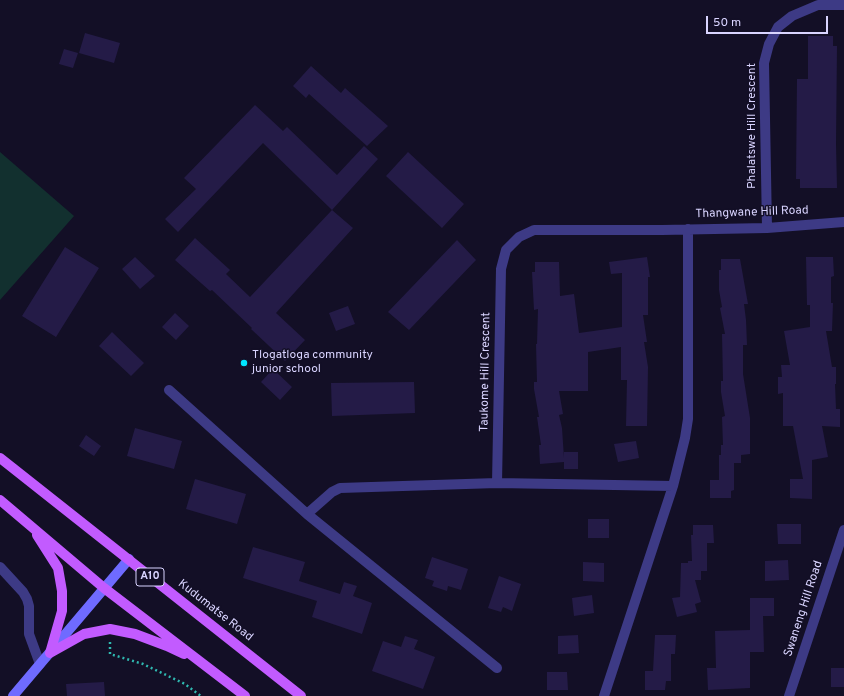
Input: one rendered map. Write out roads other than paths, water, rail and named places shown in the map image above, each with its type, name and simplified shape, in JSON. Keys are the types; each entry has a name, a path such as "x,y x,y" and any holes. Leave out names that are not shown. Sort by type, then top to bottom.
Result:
{"main road":[{"name":"Kudumatse Road","path":"0,458 301,696"},
{"path":"0,500 104,588 245,696"},
{"path":"29,523 58,568 62,591 62,611 50,653"},
{"path":"50,653 84,634 110,629 135,634 167,646 206,665"}],"street":[{"path":"818,3 844,5"},
{"name":"Phalatswe Hill Crescent","path":"767,228 764,64 769,44 778,27 792,16 818,3"},
{"name":"Thangwane Hill Road","path":"662,230 767,228 844,222"},
{"path":"604,696 673,486 685,438 688,419 688,229"},
{"name":"Taukome Hill Crescent","path":"497,483 501,269 506,250 519,237 534,230 662,230"},
{"path":"169,390 307,514 497,668"},
{"path":"307,514 332,492 340,488 497,483 673,486"},
{"name":"Swaneng Hill Road","path":"789,696 844,530"},
{"path":"13,696 129,559"},
{"path":"0,567 23,592 27,599 29,606 30,634 40,664"}],"place":[{"name":"Tlogatloga community junior school","path":"244,363"}]}
